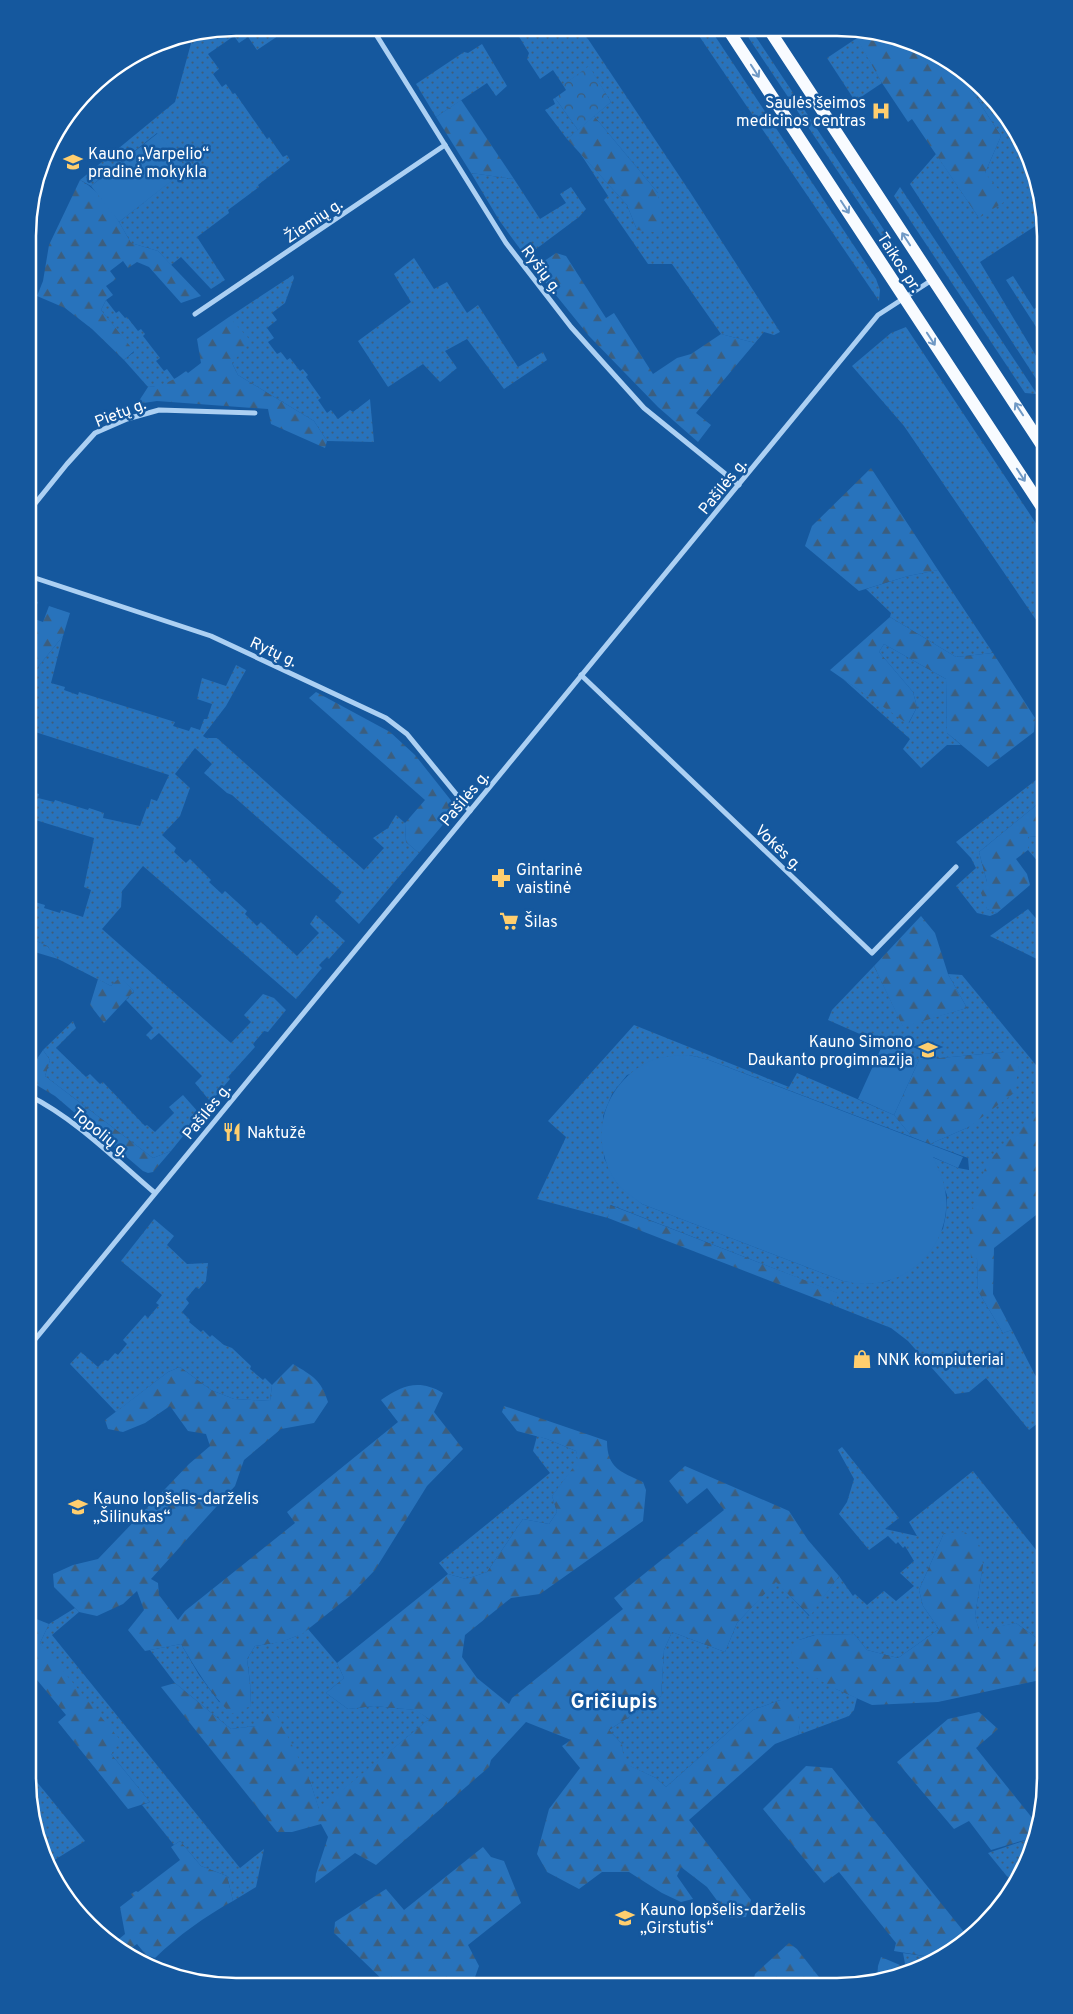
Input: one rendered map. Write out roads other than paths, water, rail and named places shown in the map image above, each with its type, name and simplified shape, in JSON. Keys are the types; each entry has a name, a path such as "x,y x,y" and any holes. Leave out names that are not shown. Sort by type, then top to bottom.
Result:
{"main road":[{"name":"Taikos pr.","path":"733,36 1037,500"},
{"name":"Taikos pr.","path":"773,36 1037,438"}],"street":[{"name":"Ryšių g.","path":"378,36 506,242 576,333 644,408 739,485"},
{"name":"Žiemių g.","path":"195,314 445,145"},
{"name":"Pašilės g.","path":"36,1338 878,315 933,280"},
{"name":"Pietų g.","path":"36,502 95,433 127,419 159,410 255,413"},
{"name":"Rytų g.","path":"36,578 211,636 386,718 408,734 470,811"},
{"name":"Vokės g.","path":"581,675 872,953 956,867"},
{"name":"Topolių g.","path":"36,1099 73,1123 155,1194"}],"place":[{"name":"Saulės šeimos medicinos centras","path":"881,111"},
{"name":"Kauno „Varpelio“ pradinė mokykla","path":"73,162"},
{"name":"Gintarinė vaistinė","path":"501,878"},
{"name":"Šilas","path":"509,921"},
{"name":"Kauno Simono Daukanto progimnazija","path":"928,1050"},
{"name":"Naktužė","path":"232,1132"},
{"name":"NNK kompiuteriai","path":"862,1359"},
{"name":"Kauno lopšelis-darželis „Šilinukas“","path":"78,1507"},
{"name":"Kauno lopšelis-darželis „Girstutis“","path":"625,1918"}],"district":[{"name":"Gričiupis","path":"614,1701"}]}
